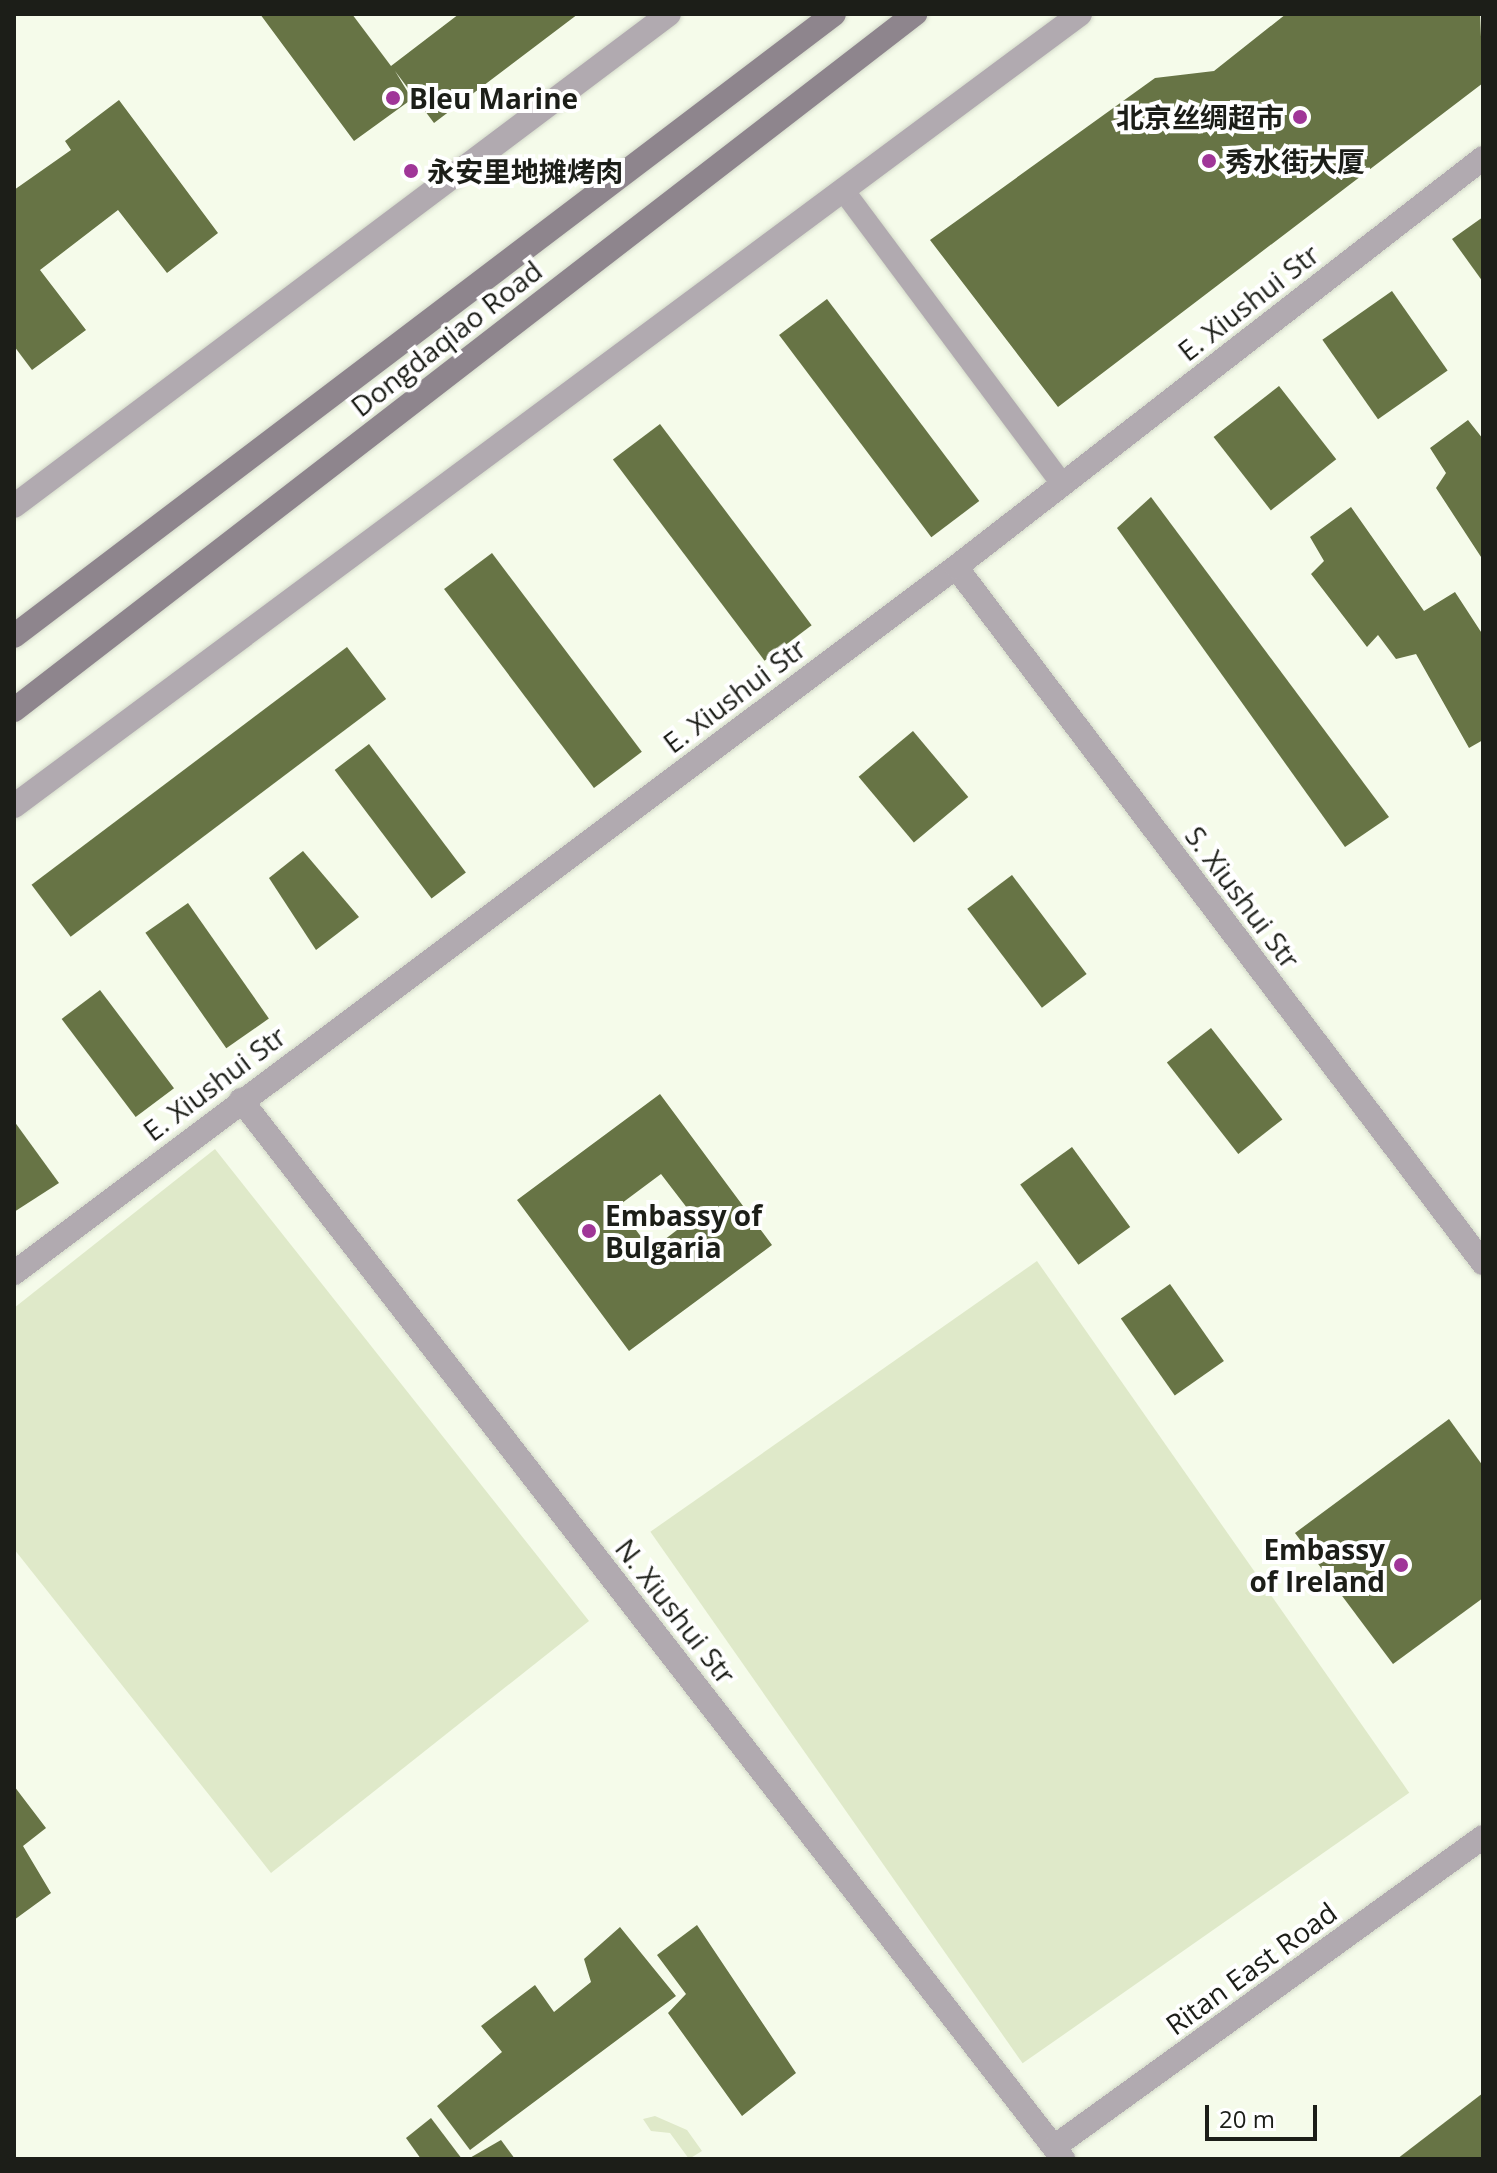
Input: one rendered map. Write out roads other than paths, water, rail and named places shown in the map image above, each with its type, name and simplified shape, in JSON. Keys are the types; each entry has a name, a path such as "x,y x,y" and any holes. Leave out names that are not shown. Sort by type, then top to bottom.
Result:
{"main road":[{"name":"Dongdaqiao Road","path":"14,636 834,14"},
{"name":"Dongdaqiao Road","path":"14,710 915,14"}],"street":[{"path":"14,506 669,14"},
{"path":"14,806 1080,14"},
{"name":"E. Xiushui Str","path":"14,1273 956,567 1483,158"},
{"name":"S. Xiushui Str","path":"956,567 1483,1263"},
{"name":"N. Xiushui Str","path":"241,1100 1052,2155"},
{"name":"Ritan East Road","path":"1052,2155 1483,1837"}],"lane":[{"path":"843,190 1062,484"}],"place":[{"name":"Bleu Marine","path":"393,98"},
{"name":"北京丝绸超市","path":"1300,117"},
{"name":"秀水街大厦","path":"1209,161"},
{"name":"永安里地摊烤肉","path":"411,171"},
{"name":"Embassy of Bulgaria","path":"589,1231"},
{"name":"Embassy of Ireland","path":"1401,1565"}]}
